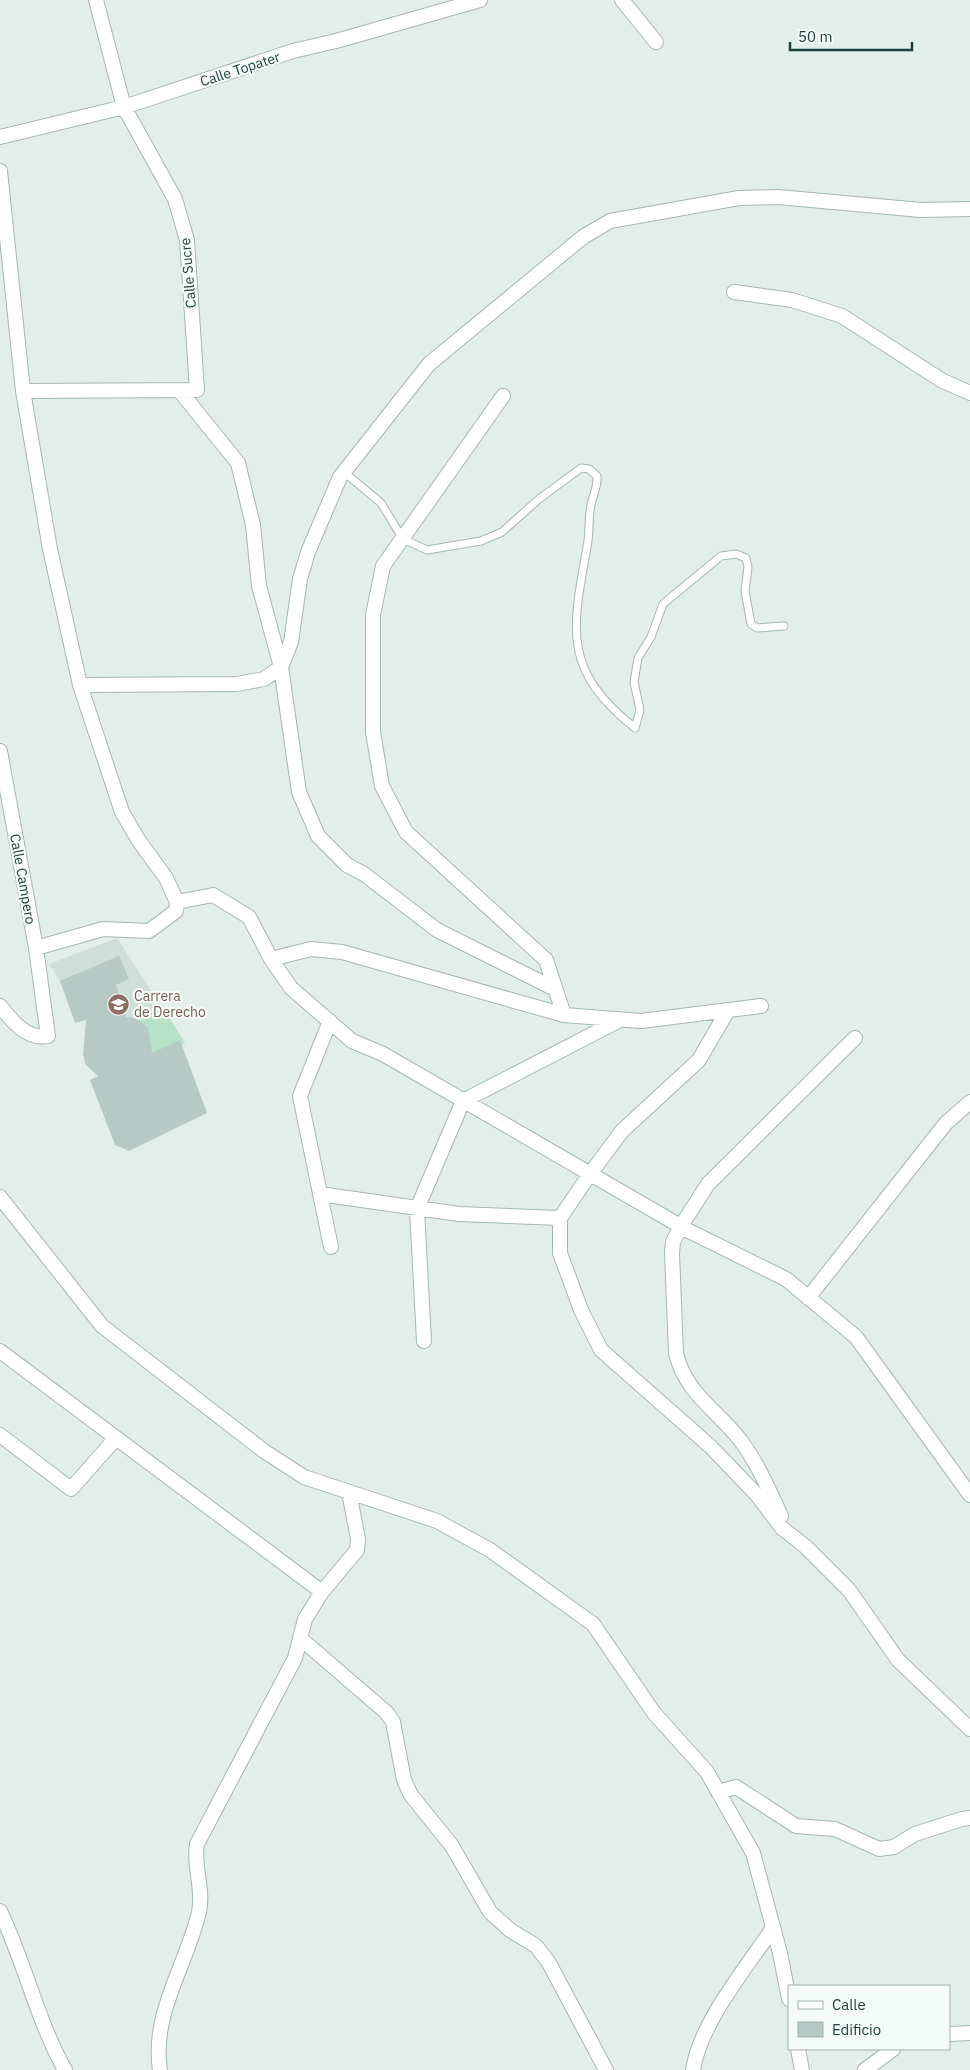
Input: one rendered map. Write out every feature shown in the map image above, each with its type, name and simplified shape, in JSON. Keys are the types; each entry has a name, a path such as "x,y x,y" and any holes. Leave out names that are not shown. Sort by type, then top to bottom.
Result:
{"street":[{"name":"Calle Sucre","path":"23,392 197,390 187,240 176,199 124,107 96,0"},
{"name":"Calle Topater","path":"0,137 124,107 293,51 336,41 480,0"},
{"path":"622,0 656,42"},
{"path":"0,172 23,392 50,550 80,685 122,812 139,842 166,878 177,902 176,911 149,931 103,929 36,948"},
{"path":"80,685 237,684 264,679 281,667 291,642 300,579 308,552 344,472 429,364 583,237 610,221 739,198 778,197 921,210 970,209"},
{"path":"734,292 792,300 842,316 941,380 970,393"},
{"path":"179,390 238,463 253,525 259,586 281,667 299,792 318,836 347,864 364,874 437,930 555,989"},
{"path":"503,396 383,566 374,615 373,732 382,786 406,832 546,960 564,1016"},
{"name":"Calle Campero","path":"0,751 36,948 48,1036 38,1038 26,1034 0,1006"},
{"path":"177,902 213,895 233,906 249,917 271,960 291,988 352,1041 383,1054 681,1226 786,1279 856,1337 970,1495"},
{"path":"271,960 311,949 342,952 564,1016 642,1021 761,1006"},
{"path":"728,1010 700,1060 622,1131 590,1174 560,1218 560,1253 581,1310 601,1350 711,1447 757,1495 782,1528 806,1547 849,1590 898,1660 970,1729"},
{"path":"424,1341 417,1209 463,1101 620,1020"},
{"path":"330,1021 300,1096 331,1247"},
{"path":"788,1533 757,1464 740,1440 688,1384 679,1368 676,1353 673,1242 708,1184 855,1038"},
{"path":"808,1298 946,1123 970,1102"},
{"path":"320,1194 459,1214 560,1218"},
{"path":"1,1200 102,1326 264,1451 304,1477 437,1521 483,1546 592,1624 654,1713 707,1772 753,1853 788,1995"},
{"path":"0,1351 322,1592"},
{"path":"0,1435 71,1490 116,1438"},
{"path":"160,2070 159,2051 164,2011 200,1911 195,1856 197,1844 295,1658 306,1619 322,1592 356,1550 358,1539 349,1492"},
{"path":"300,1638 387,1713 393,1722 404,1780 411,1795 452,1846 490,1912 510,1930 536,1946 549,1963 606,2070"},
{"path":"718,1792 736,1787 796,1826 835,1829 879,1849 894,1847 915,1834 970,1818"},
{"path":"0,1911 13,1938 53,2049 65,2070"},
{"path":"693,2070 696,2053 704,2032 773,1928"},
{"path":"950,2034 970,2033"},
{"path":"798,2050 802,2070"},
{"path":"865,2070 892,2050"}],"lane":[{"path":"344,472 380,503 403,539 427,550 481,541 502,532 538,499 581,468 589,469 597,476 598,487 591,504 588,544 577,610 577,643 584,674 602,698 635,728 640,710 634,682 638,658 651,637 663,604 721,556 736,554 746,558 748,567 745,591 751,624 757,628 784,626"}],"shaded area":[{"name":"Carrera de Derecho","path":"117,938 185,1043 102,1043 49,964"}],"green space":[{"path":"162,1006 185,1043 126,1080 103,1043"}],"building":[{"path":"119,956 129,979 116,985 126,1017 136,1018 148,1028 152,1053 180,1040 207,1113 129,1151 115,1145 90,1080 98,1076 86,1065 83,1055 86,1020 75,1023 60,981"}],"place":[{"name":"Carrera de Derecho","path":"118,1004"}]}
